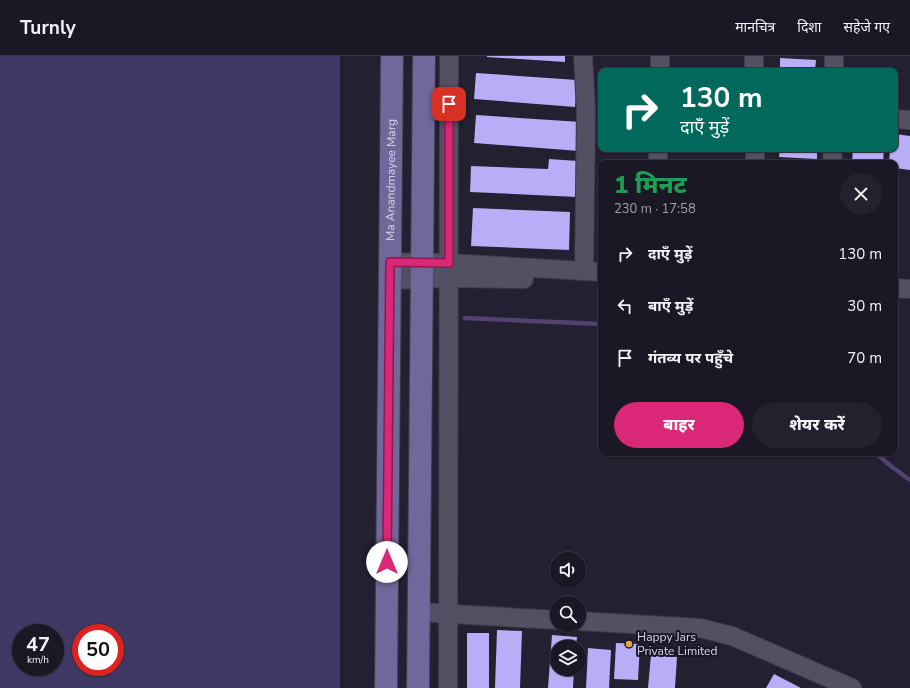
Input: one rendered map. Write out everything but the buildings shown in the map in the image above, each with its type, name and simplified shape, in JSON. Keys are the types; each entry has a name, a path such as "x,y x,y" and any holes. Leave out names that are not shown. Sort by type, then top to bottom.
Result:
{"main road":[{"name":"Ma Anandmayee Marg","path":"386,688 392,56"},
{"path":"418,688 424,56"}],"street":[{"path":"448,688 449,56"},
{"path":"390,271 449,270 592,272 583,56"},
{"path":"660,56 660,68"},
{"path":"754,56 754,68"},
{"path":"834,56 834,68"},
{"path":"898,119 910,120"},
{"path":"449,270 598,281"},
{"path":"898,279 910,279"},
{"path":"898,288 910,289"},
{"path":"418,612 550,620"},
{"path":"586,621 700,628 715,631 732,636 852,688"}],"shaded area":[{"path":"0,56 340,56 340,688 0,688"}],"waterway":[{"path":"465,318 598,324"},
{"path":"879,456 910,480"}],"place":[{"name":"Happy Jars Private Limited","path":"629,644"}],"route":[{"path":"387,562 390,262 449,263 449,104"}]}
